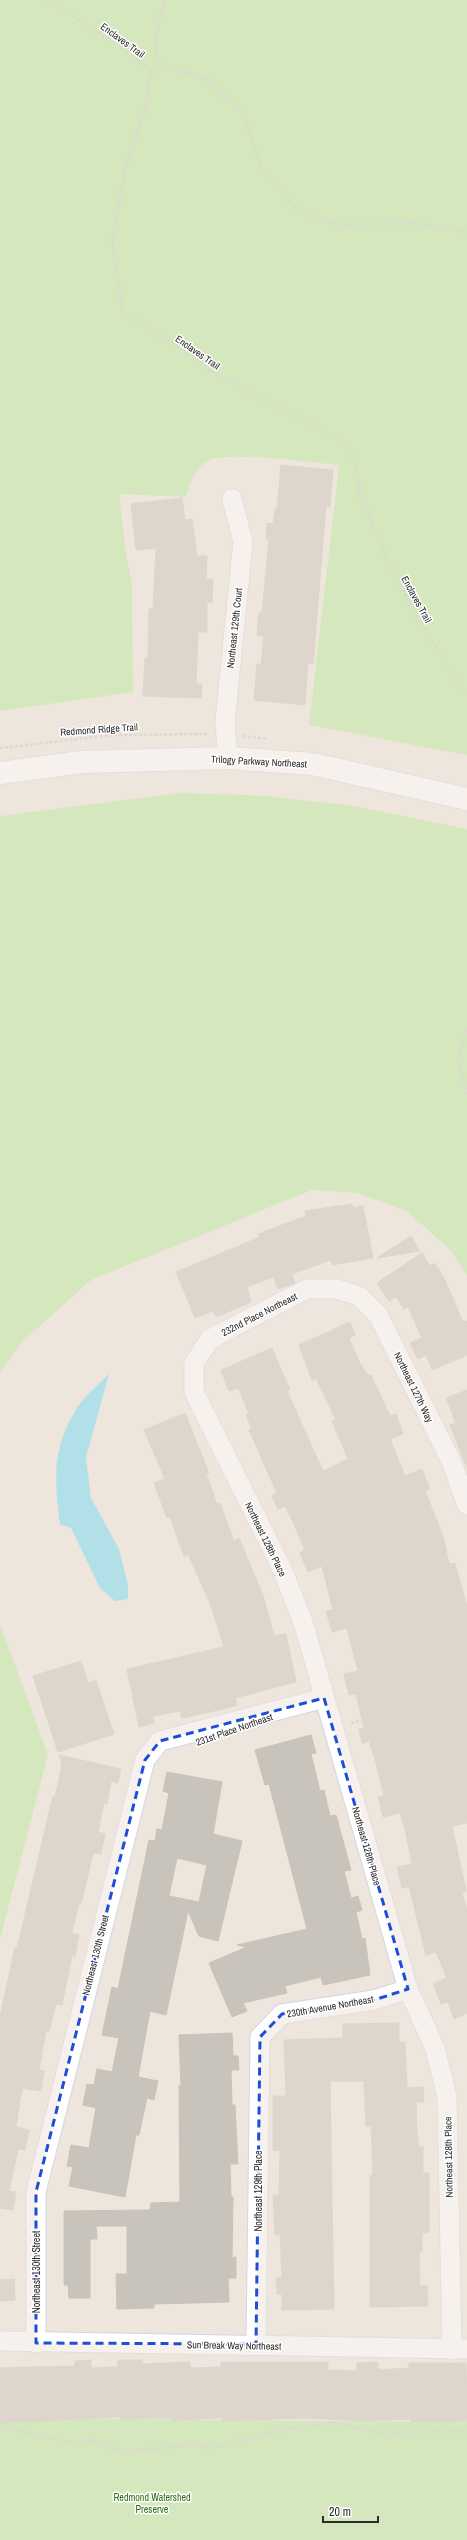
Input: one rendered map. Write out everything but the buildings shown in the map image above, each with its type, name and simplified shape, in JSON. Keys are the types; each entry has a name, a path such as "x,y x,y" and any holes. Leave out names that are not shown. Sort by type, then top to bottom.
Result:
{"street":[{"name":"Northeast 129th Court","path":"228,758 225,722 243,542 232,499"},
{"name":"Trilogy Parkway Northeast","path":"0,773 81,762 228,758 313,764 467,799"},
{"name":"232nd Place Northeast","path":"194,1363 210,1339 307,1289 337,1289"},
{"name":"Northeast 127th Way","path":"337,1289 359,1296 378,1315 452,1463 467,1505"},
{"name":"Northeast 128th Place","path":"194,1363 194,1392 282,1569 303,1622 408,1989 435,2048 447,2097 460,2350"},
{"name":"231st Place Northeast","path":"145,1760 324,1698"},
{"name":"Northeast 130th Street","path":"36,2343 36,2192 145,1760"},
{"name":"230th Avenue Northeast","path":"260,2038 282,2014 374,2000 408,1989"},
{"name":"Northeast 129th Place","path":"256,2344 260,2038"},
{"name":"Sun Break Way Northeast","path":"0,2341 36,2343 256,2344 460,2350"}],"path":[{"name":"Enclaves Trail","path":"46,0 132,54 151,71 145,110 124,174 112,242 123,312 179,347 217,375 345,442 356,462 360,495 389,564 420,624 467,696"},
{"path":"164,0 155,43 158,58 170,69 209,80 243,113 262,170 298,210 339,225 412,223 467,232"},
{"name":"Redmond Ridge Trail","path":"0,748 113,735 199,734"},
{"path":"467,1029 458,1057 467,1094"},
{"path":"333,1728 467,1691"},
{"path":"0,2430 6,2429 42,2435 71,2443 94,2441 123,2452 188,2445 212,2448 288,2429 334,2423 382,2433 467,2431"}],"highlighted area":[{"path":"324,1698 408,1989 374,2000 282,2014 260,2037 256,2344 36,2343 36,2192 145,1760 160,1741"}],"green space":[{"path":"0,0 467,0 467,755 309,725 339,465 291,460 250,457 217,458 207,461 199,468 191,482 186,497 119,494 126,554 132,583 133,692 0,711"},
{"path":"182,793 267,796 354,806 467,829 467,1275 450,1250 407,1211 357,1193 312,1190 91,1280 23,1341 0,1373 0,816"},
{"path":"0,1624 48,1755 0,1939"},
{"name":"Redmond Watershed Preserve","path":"0,2418 467,2422 467,2540 0,2540"}],"water":[{"path":"109,1374 86,1457 91,1498 119,1549 128,1585 128,1599 115,1601 100,1588 71,1528 60,1524 56,1478 59,1450 69,1422 84,1399"}]}
